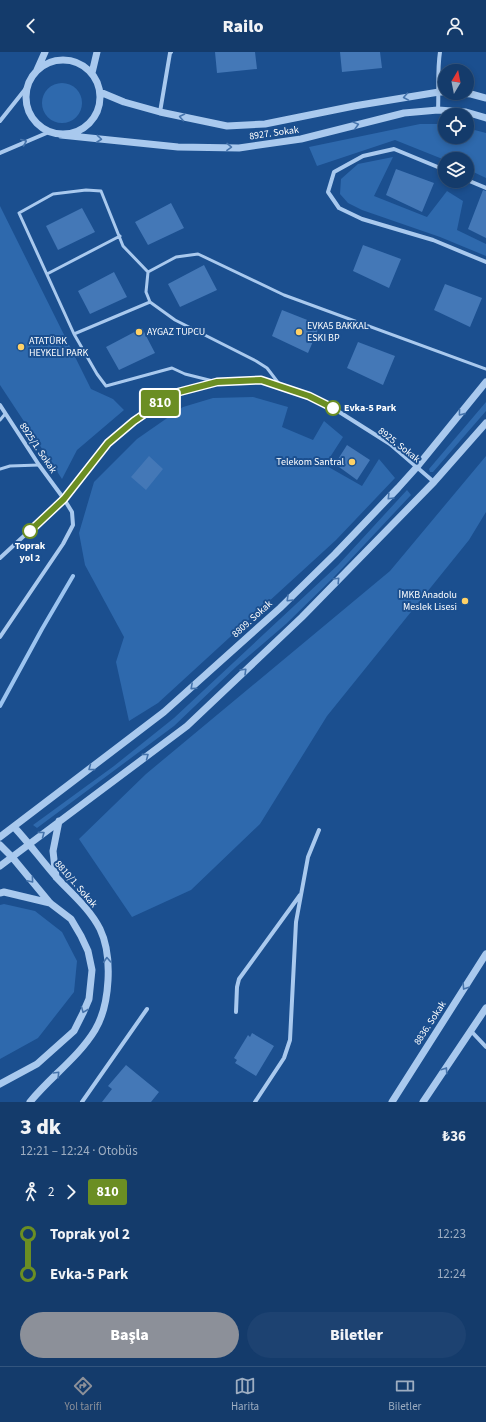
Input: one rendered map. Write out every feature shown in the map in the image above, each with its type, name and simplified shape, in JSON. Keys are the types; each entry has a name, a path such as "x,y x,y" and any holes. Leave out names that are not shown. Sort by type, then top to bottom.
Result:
{"street":[{"path":"36,71 46,64 58,60 70,60 82,65 92,73 98,84 101,96 99,109 93,120 84,129 73,134 61,135 49,132 38,126 31,116 26,105 27,87 45,52"},
{"path":"92,73 97,52"},
{"path":"160,112 170,52"},
{"path":"438,64 440,52"},
{"path":"0,121 27,87"},
{"name":"8927. Sokak","path":"100,92 124,102 160,112 228,126 265,124 354,106 438,93"},
{"path":"474,95 486,98"},
{"name":"8927. Sokak","path":"61,135 178,147 239,148 301,139 368,121 404,114 438,110"},
{"name":"8927. Sokak","path":"474,114 486,118"},
{"path":"0,153 49,132"},
{"path":"438,167 394,149 363,156 334,172 328,192 339,208 362,219 433,240 486,262"},
{"path":"474,183 486,188"},
{"name":"8925. Sokak","path":"0,558 64,499 108,443 134,421 175,393 217,382 261,380 309,396 333,408 390,444 434,482"},
{"name":"8809. Sokak","path":"0,837 164,712 280,608 335,554 416,468 486,382"},
{"name":"8925/1. Sokak","path":"0,405 72,512 73,525 63,544 0,636"},
{"path":"0,866 187,726 302,617 434,482 486,423"},
{"path":"56,877 53,851 60,821"},
{"name":"8810/1. Sokak","path":"14,827 56,877 86,909 100,930 106,951 108,982 104,1006 92,1034 85,1045 30,1102"},
{"path":"255,1102 284,1058 290,1040 296,922 308,857 319,830"},
{"path":"0,845 12,857 50,903 71,919 88,951 92,970 89,999 74,1031 37,1064 0,1084"},
{"path":"0,893 4,892 50,903"},
{"path":"236,1012 237,987 239,979 301,894"},
{"name":"8836. Sokak","path":"392,1102 486,954"},
{"path":"423,1102 486,1008"},
{"path":"82,1102 147,1009"},
{"path":"471,1031 486,1047"}],"lane":[{"path":"217,382 185,374 172,368 106,386 97,374 74,334 19,213 53,194 86,190 101,191 124,246 148,272 146,292 150,302 175,320 256,360 267,368 280,386"},
{"path":"47,274 120,236"},
{"path":"148,272 176,257 198,254 284,294 486,369"},
{"path":"74,334 150,302"},
{"path":"0,420 5,414"},
{"path":"0,469 10,466 39,465"}],"shaded area":[{"path":"66,83 73,86 79,92 82,103 81,111 73,120 66,123 58,123 51,120 43,111 42,99 45,92 54,84"},
{"path":"420,124 438,124 438,144 474,144 474,130 486,133 486,178 474,172 474,152 438,152 438,157 395,140 317,166 309,147"},
{"path":"393,157 374,196 427,217 447,191 463,201 457,230 486,244 486,256 440,237 362,210 348,203 340,194 341,179 358,164"},
{"path":"0,206 91,389 113,399 124,410 77,450 62,479 0,385"},
{"name":"Evka-5 Park","path":"253,397 288,407 282,427 313,440 324,421 343,437 325,465 362,486 379,459 395,478 336,540 158,703 129,721 116,662 124,637 85,565 79,533 94,482 137,439 183,407 213,398"},
{"path":"486,402 486,411 433,472 430,472 429,469"},
{"path":"486,456 486,512 469,540 327,716 260,824 191,890 132,917 79,839 146,774 390,571"},
{"path":"407,490 411,495 334,577 286,624 237,666 174,726 37,828 33,825 114,766 174,718 338,565"},
{"path":"4,904 35,911 62,932 77,961 74,992 38,1038 0,1059 0,905"}],"building":[{"path":"215,52 255,52 257,69 217,73"},
{"path":"340,52 380,52 382,68 342,72"},
{"path":"396,169 434,183 422,212 386,195"},
{"path":"483,190 486,191 486,238 468,229"},
{"path":"171,203 184,228 148,245 135,222"},
{"path":"82,208 95,232 58,250 46,226"},
{"path":"363,245 401,259 389,288 353,271"},
{"path":"204,265 217,290 180,307 168,284"},
{"path":"114,272 127,297 90,314 78,291"},
{"path":"445,284 482,298 470,327 434,310"},
{"path":"282,310 320,325 308,353 272,336"},
{"path":"142,328 155,353 119,370 106,347"},
{"path":"358,342 395,356 383,385 347,368"},
{"name":"Telekom Santral","path":"347,445 370,460 357,480 335,464"},
{"path":"149,456 163,469 146,490 131,477"},
{"path":"252,1033 274,1046 256,1076 235,1063 237,1060 234,1058 248,1035 250,1037"},
{"path":"126,1065 159,1092 151,1102 102,1102 112,1089 108,1086"}],"waterway":[{"path":"0,706 73,576"}],"bus line":[{"name":"810","path":"30,531 64,499 108,443 134,421 175,393 217,382 261,380 309,396 333,408"}],"place":[{"name":"AYGAZ TUPCU","path":"139,332"},
{"name":"EVKA5 BAKKAL ESKI BP","path":"299,332"},
{"name":"ATATÜRK HEYKELİ PARK","path":"21,347"},
{"name":"Evka-5 Park","path":"333,408"},
{"name":"Telekom Santral","path":"352,462"},
{"name":"Toprak yol 2","path":"30,531"},
{"name":"İMKB Anadolu Meslek Lisesi","path":"465,601"}]}
